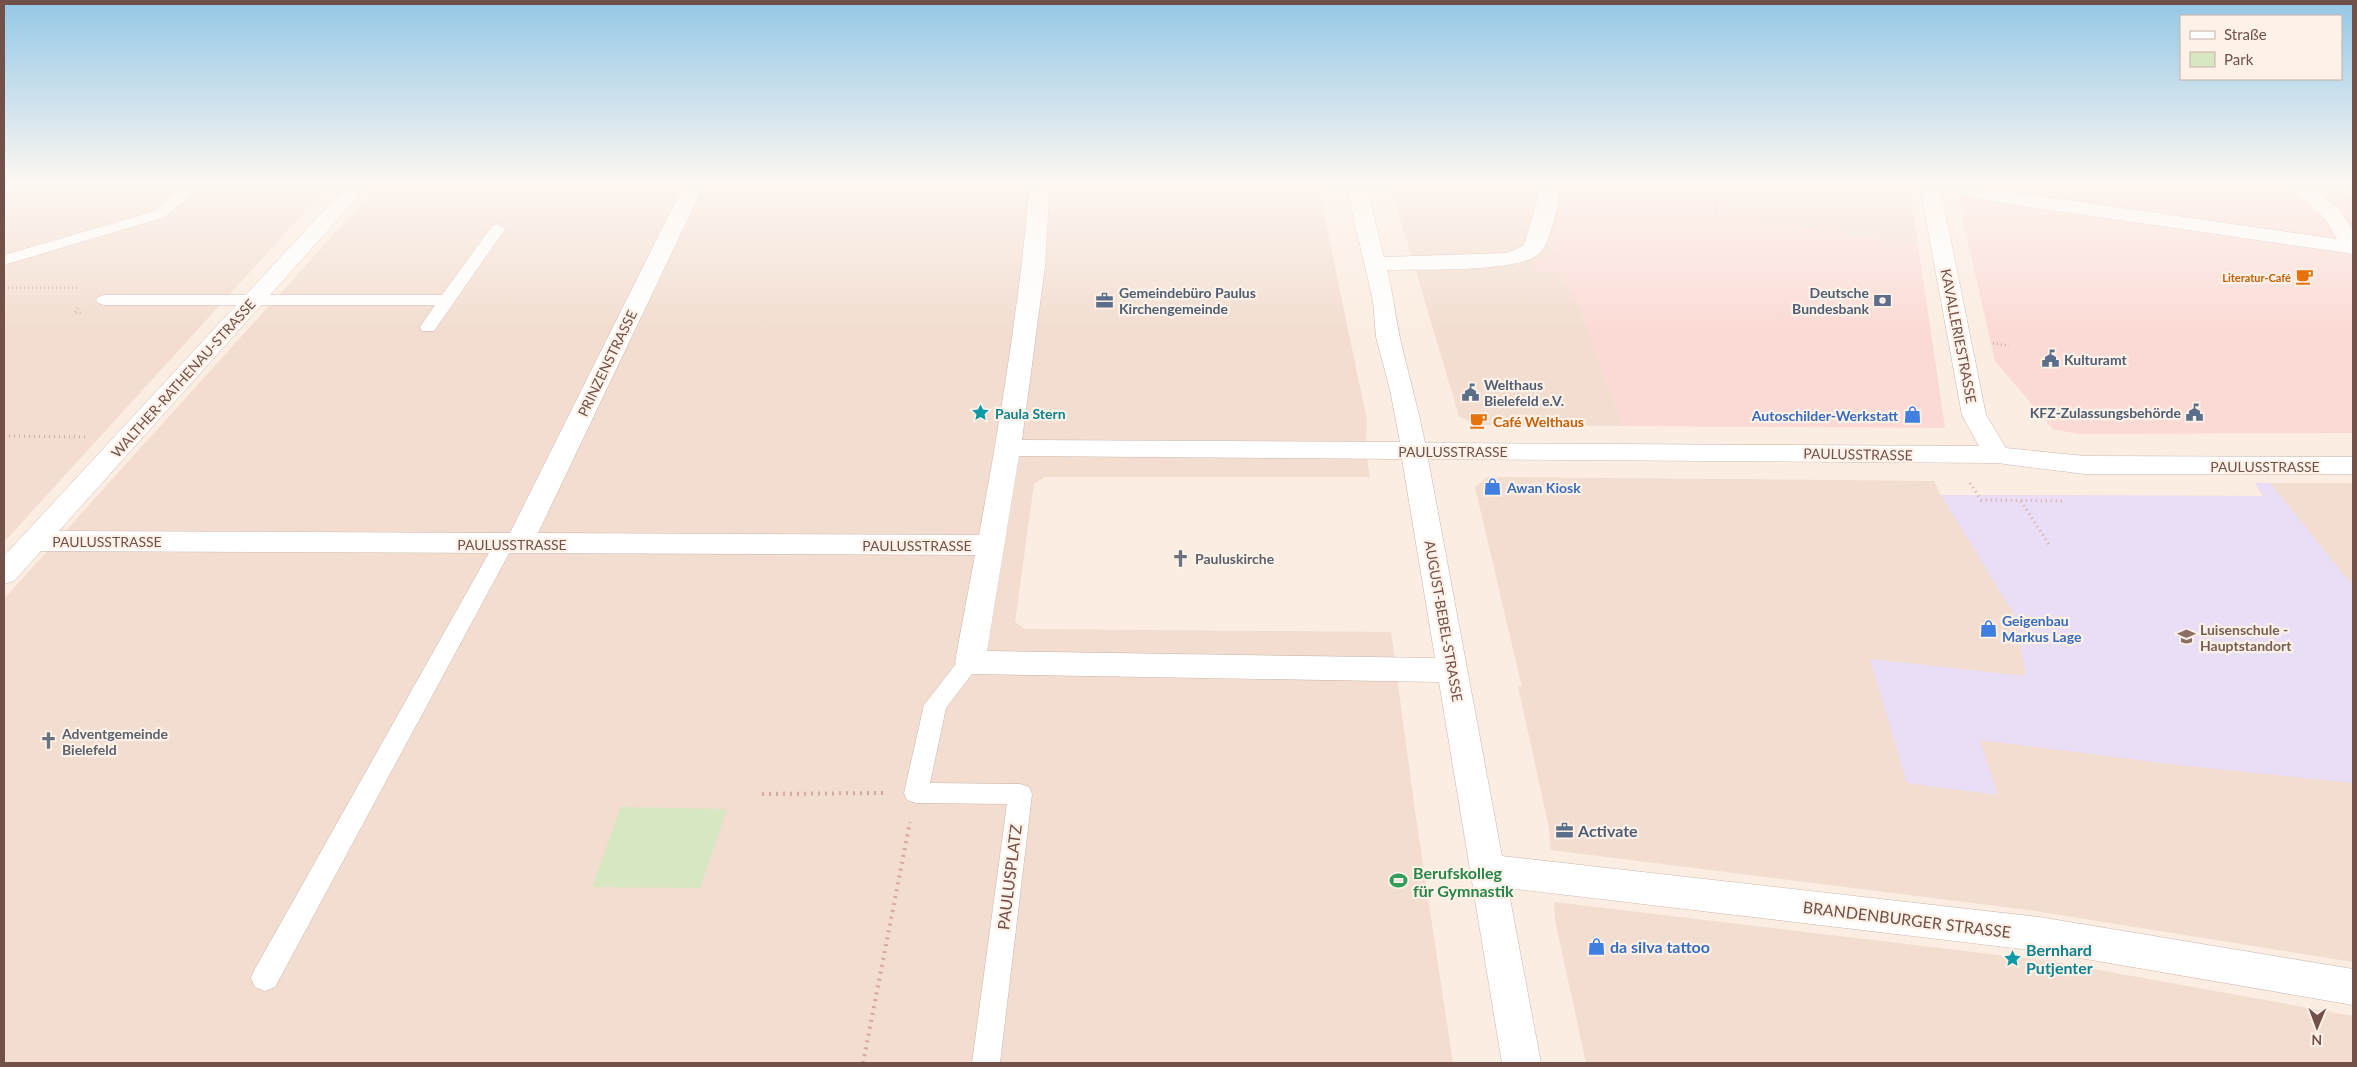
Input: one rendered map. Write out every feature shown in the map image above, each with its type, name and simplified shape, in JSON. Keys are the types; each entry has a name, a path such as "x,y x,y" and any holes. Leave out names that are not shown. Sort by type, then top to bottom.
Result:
{"street":[{"name":"WALTHER-RATHENAU-STRASSE","path":"4,574 316,231"},
{"name":"PRINZENSTRASSE","path":"511,544 671,231"},
{"path":"1008,448 1034,266 1036,231"},
{"name":"AUGUST-BEBEL-STRASSE","path":"1367,231 1384,300 1388,337 1402,390 1414,451 1489,870 1521,1063"},
{"path":"1375,264 1494,261 1523,255 1531,250 1539,231"},
{"name":"KAVALLERIESTRASSE","path":"1939,231 1974,415 1997,455"},
{"path":"2235,231 2353,248"},
{"path":"2343,231 2353,248"},
{"name":"PAULUSSTRASSE","path":"1997,455 2072,446 2353,448"},
{"name":"PAULUSSTRASSE","path":"970,662 1008,448 1997,455 2084,465 2353,466"},
{"name":"PAULUSSTRASSE","path":"34,541 990,545"},
{"path":"970,662 1452,670"},
{"name":"BRANDENBURGER STRASSE","path":"1489,870 2039,934 2353,987"}],"lane":[{"path":"4,260 103,231"},
{"path":"428,327 496,231"},
{"path":"104,300 447,300"},
{"path":"265,978 511,544"},
{"path":"916,793 935,705 970,662"},
{"name":"PAULUSPLATZ","path":"916,793 1020,794 986,1063"}],"path":[{"path":"4,436 128,437"},
{"path":"1981,500 2063,501"},
{"path":"2020,501 2050,546"},
{"path":"762,794 916,793 863,1063"}],"shaded area":[{"path":"4,231 288,231 4,542"},
{"path":"337,231 1327,231 1367,420 1366,453 1370,477 1045,477 1034,484 1015,622 1025,629 1391,632 1416,818 1453,1063 4,1063 4,599"},
{"path":"1404,231 1558,231 1552,250 1530,267 1531,272 1558,271 1580,308 1623,426 1476,425 1459,416"},
{"path":"1558,231 1826,231 1918,245 1945,428 1623,426 1580,308 1558,272 1531,272 1529,266 1545,257 1552,250"},
{"path":"1826,231 1916,231 1918,245"},
{"path":"1965,231 2353,231 2353,433 2078,434 2053,429 1995,361"},
{"path":"1487,477 1934,481 1941,495 2263,496 2255,483 2353,483 2353,962 2035,911 1551,850 1549,828 1518,686 1522,687 1475,487"},
{"name":"Luisenschule - Hauptstandort","path":"2255,483 2270,483 2350,582 2353,582 2353,783 2178,765 1980,740 1998,795 1907,783 1870,659 2026,676 2015,616 1941,495 2263,496"},
{"path":"1554,902 2049,961 2353,1016 2353,1063 1586,1063 1555,920"}],"green space":[{"path":"621,807 727,809 700,888 592,887"}],"place":[{"name":"Literatur-Café","path":"2305,277"},
{"name":"Gemeindebüro Paulus Kirchengemeinde","path":"1105,300"},
{"name":"Deutsche Bundesbank","path":"1883,300"},
{"name":"Kulturamt","path":"2050,359"},
{"name":"Welthaus Bielefeld e.V.","path":"1470,392"},
{"name":"KFZ-Zulassungsbehörde","path":"2195,412"},
{"name":"Paula Stern","path":"981,413"},
{"name":"Autoschilder-Werkstatt","path":"1912,415"},
{"name":"Café Welthaus","path":"1479,421"},
{"name":"Awan Kiosk","path":"1493,487"},
{"name":"Pauluskirche","path":"1181,558"},
{"name":"Geigenbau Markus Lage","path":"1988,628"},
{"name":"Luisenschule - Hauptstandort","path":"2186,637"},
{"name":"Adventgemeinde Bielefeld","path":"48,741"},
{"name":"Activate","path":"1564,830"},
{"name":"Berufskolleg für Gymnastik","path":"1399,881"},
{"name":"da silva tattoo","path":"1596,946"},
{"name":"Bernhard Putjenter","path":"2012,958"}]}
